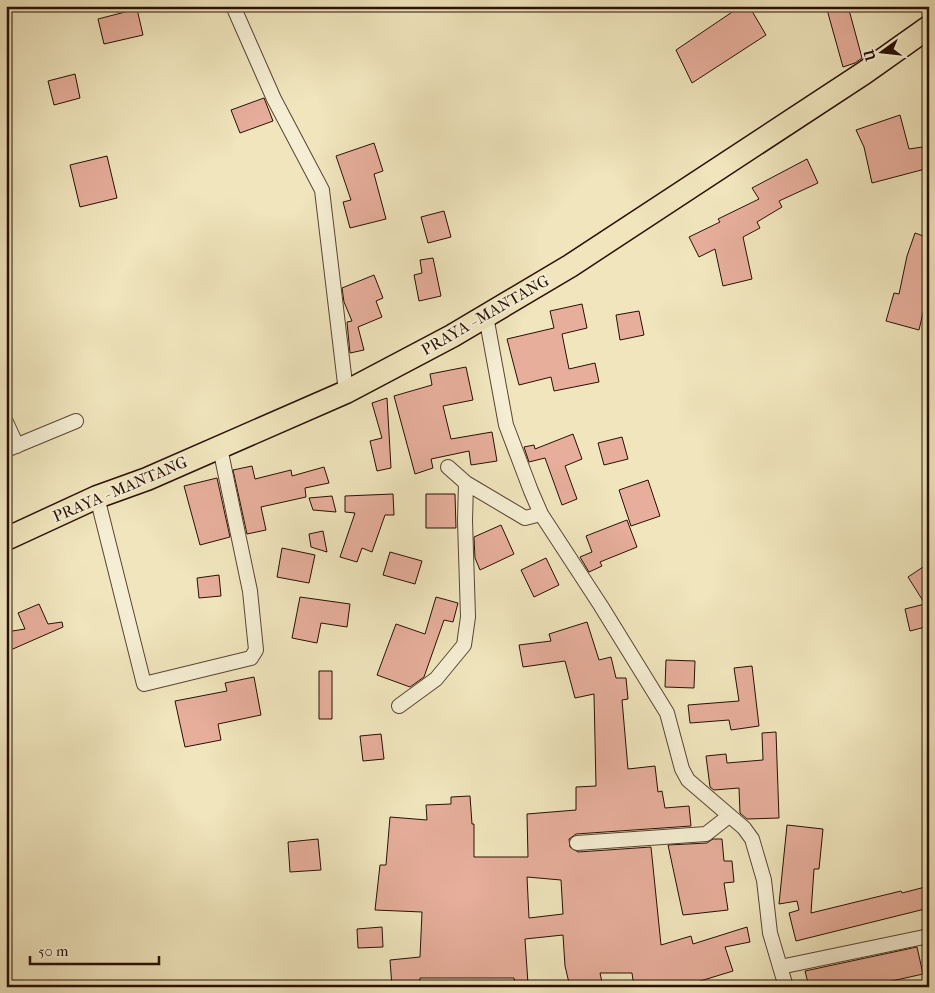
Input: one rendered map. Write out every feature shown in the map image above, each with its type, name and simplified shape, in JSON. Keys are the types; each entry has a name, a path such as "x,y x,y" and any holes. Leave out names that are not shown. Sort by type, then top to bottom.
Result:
{"main road":[{"name":"PRAYA - MANTANG","path":"6,539 97,497 147,479 346,392 486,316 578,261 864,73 929,27"}],"street":[{"path":"233,6 274,99 322,190 346,392"},
{"path":"486,316 506,425 541,514 660,701 666,713 682,769 688,780 744,828 752,839 764,880 767,919 786,987"},
{"path":"6,422 12,448 76,421"},
{"path":"97,497 144,684 252,658 256,650 250,591 220,448"},
{"path":"448,467 466,483 525,518 541,514"},
{"path":"399,706 436,679 464,645 468,618 465,521 466,483"},
{"path":"577,843 706,834 729,816"},
{"path":"780,967 929,936"}],"building":[{"path":"741,6 749,6 766,35 692,83 676,50"},
{"path":"826,6 848,6 862,58 855,63 843,67"},
{"path":"137,9 143,35 104,44 98,19"},
{"path":"75,74 80,98 54,105 48,81"},
{"path":"264,98 273,121 240,133 231,110"},
{"path":"900,115 909,149 929,146 929,168 872,183 864,147 856,130"},
{"path":"374,143 383,171 374,174 386,219 350,228 343,202 351,200 336,156"},
{"path":"107,156 117,198 80,207 70,165"},
{"path":"807,159 818,183 779,201 782,207 757,222 760,228 743,237 752,279 723,286 715,249 699,257 689,237 720,222 718,219 759,199 752,188"},
{"path":"444,211 451,237 428,243 421,217"},
{"path":"915,233 929,238 929,287 919,330 886,321 894,293 899,294 907,256"},
{"path":"433,258 441,296 419,301 414,275 422,273 420,260"},
{"path":"374,275 383,298 376,301 382,317 358,327 364,350 350,353 347,322 352,321 344,302 342,288"},
{"path":"582,304 587,328 562,334 569,369 595,363 599,382 554,391 551,377 519,385 507,339 554,328 550,311"},
{"path":"639,311 644,335 620,340 616,315"},
{"path":"466,367 473,400 443,406 451,439 492,432 497,461 471,465 469,451 431,459 433,468 415,474 394,396 432,385 430,374"},
{"path":"387,398 391,468 377,471 370,441 382,438 372,403"},
{"path":"573,434 582,459 565,466 577,499 562,505 545,458 529,462 524,447 534,445 535,449"},
{"path":"622,437 628,459 604,465 598,443"},
{"path":"252,466 255,479 291,470 292,476 324,467 329,483 305,488 306,497 261,507 266,530 247,534 233,470"},
{"path":"217,478 230,537 200,545 184,486"},
{"path":"648,480 660,516 631,526 619,490"},
{"path":"393,494 394,515 385,515 372,552 362,548 357,562 340,557 355,513 345,512 345,496"},
{"path":"426,494 455,494 456,528 426,528"},
{"path":"332,496 336,512 313,510 309,498"},
{"path":"627,520 637,547 600,562 602,566 589,572 580,557 592,552 586,536"},
{"path":"501,525 514,554 480,570 475,558 474,537"},
{"path":"323,531 327,552 311,547 309,534"},
{"path":"282,548 315,555 309,583 277,577"},
{"path":"390,552 422,561 415,584 383,575"},
{"path":"546,558 559,585 534,597 521,570"},
{"path":"929,563 929,626 910,631 905,609 925,604 908,577"},
{"path":"219,575 221,596 199,598 197,578"},
{"path":"300,597 350,604 347,627 321,623 317,643 292,638"},
{"path":"436,597 458,603 453,622 444,620 424,677 410,687 377,675 396,624 425,634"},
{"path":"39,604 48,624 62,622 63,627 6,652 6,632 25,629 18,613"},
{"path":"587,622 599,660 611,657 616,678 626,678 628,699 622,700 628,769 655,766 658,792 662,791 665,808 689,806 691,826 576,834 569,839 570,847 578,852 651,847 661,945 691,936 693,944 747,927 750,942 725,947 733,971 697,982 699,987 661,987 660,984 634,987 632,973 600,973 603,987 589,987 589,983 570,987 565,966 563,935 525,939 528,984 515,986 514,978 420,978 420,987 392,987 390,960 420,957 422,912 375,910 380,865 386,865 390,817 427,820 426,805 451,804 451,797 470,796 472,824 474,824 474,857 528,857 527,814 576,810 576,787 596,786 594,694 575,698 565,661 523,667 519,645 551,641 549,634","holes":["527,877 561,880 563,914 529,918"]},
{"path":"666,660 695,661 694,688 665,687"},
{"path":"752,666 759,726 731,730 729,720 690,723 688,705 739,701 734,668"},
{"path":"319,671 332,671 332,719 319,719"},
{"path":"254,677 261,715 218,724 221,740 185,747 175,701 227,691 225,683"},
{"path":"776,732 779,818 747,819 740,813 739,788 714,790 710,787 706,756 726,754 727,763 763,760 762,733"},
{"path":"381,734 384,759 363,761 360,736"},
{"path":"787,825 823,829 819,869 814,869 811,913 929,886 929,908 796,941 789,913 799,910 797,901 779,904"},
{"path":"318,839 321,870 290,872 288,842"},
{"path":"713,839 722,839 724,861 732,861 734,882 724,883 728,910 683,915 668,845 707,843"},
{"path":"382,927 383,947 358,948 357,929"},
{"path":"917,947 923,974 857,987 809,987 805,971"}]}
